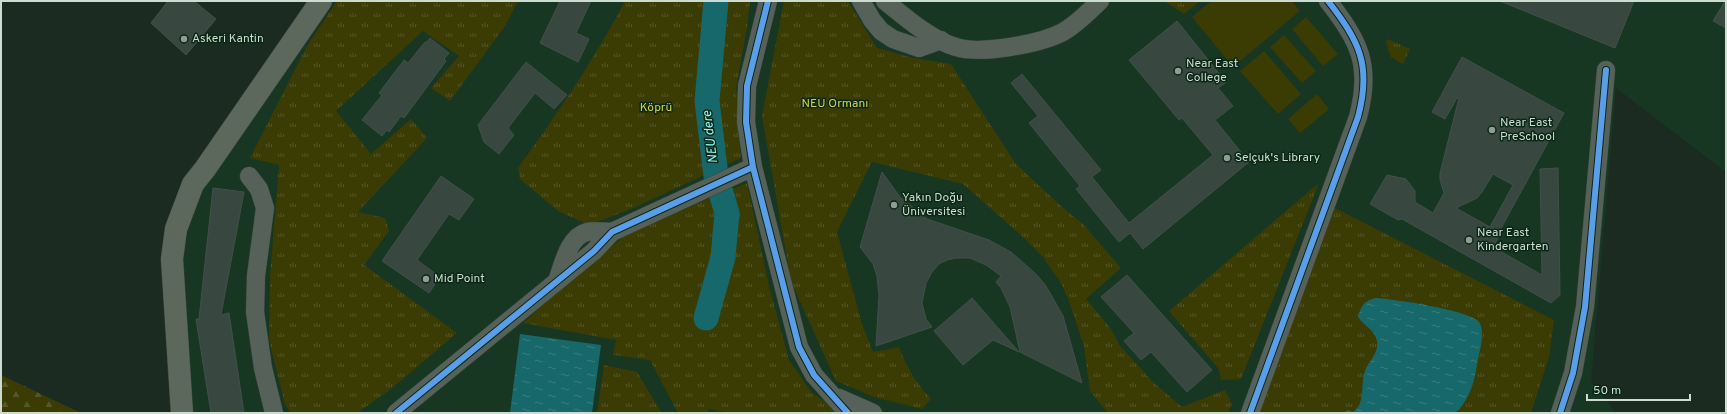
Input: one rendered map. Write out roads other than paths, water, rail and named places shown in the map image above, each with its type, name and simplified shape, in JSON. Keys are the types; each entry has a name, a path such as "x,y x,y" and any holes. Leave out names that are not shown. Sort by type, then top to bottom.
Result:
{"main road":[{"path":"182,413 172,259 176,229 193,184 205,169 321,1"}],"street":[{"path":"768,1 747,86 746,122 752,168 799,347 814,375 848,413"},
{"path":"861,1 872,20 881,31 892,38 919,48 941,40"},
{"path":"885,1 926,32 955,47 977,51 1037,41 1062,32 1080,20 1100,1"},
{"path":"1250,413 1358,117 1363,99 1365,83 1360,55 1355,41 1328,1"},
{"path":"1560,413 1573,373 1584,307 1606,70"},
{"path":"396,413 556,282 570,246 576,237 587,232 612,232 752,168"},
{"path":"249,176 259,189 265,208 256,276 254,312 263,368 274,413"},
{"path":"832,395 873,413"}],"water":[{"path":"1375,298 1397,300 1446,309 1461,313 1479,322 1482,337 1475,377 1464,404 1455,413 1343,413 1348,410 1353,412 1360,404 1365,371 1377,350 1376,337 1358,317 1364,304"},
{"path":"520,334 601,345 592,413 510,413"}],"waterway":[{"name":"NEU dere","path":"706,318 723,257 727,213 716,176 707,101 716,1"}],"place":[{"name":"Askeri Kantin","path":"184,39"},
{"name":"Near East College","path":"1178,71"},
{"name":"Near East PreSchool","path":"1492,130"},
{"name":"Selçuk's Library","path":"1227,158"},
{"name":"Yakın Doğu Üniversitesi","path":"894,205"},
{"name":"Near East Kindergarten","path":"1469,240"},
{"name":"Mid Point","path":"426,279"}],"park label":[{"name":"NEU Ormanı","path":"835,104"},
{"name":"Köprü","path":"656,108"}]}
